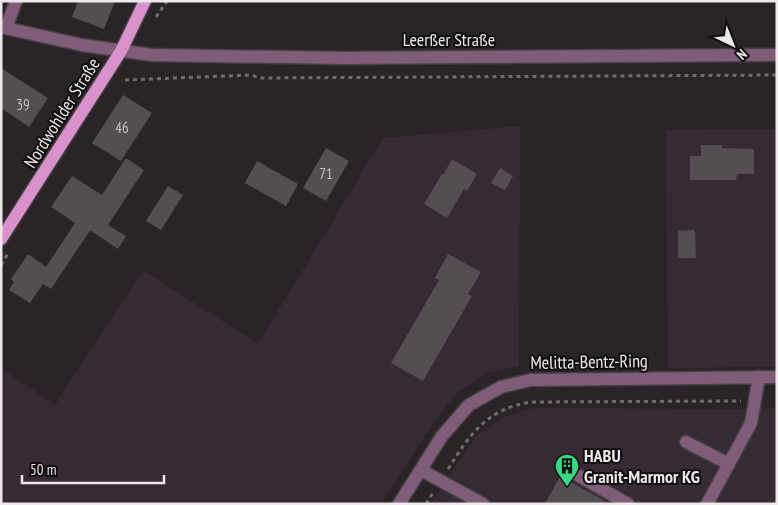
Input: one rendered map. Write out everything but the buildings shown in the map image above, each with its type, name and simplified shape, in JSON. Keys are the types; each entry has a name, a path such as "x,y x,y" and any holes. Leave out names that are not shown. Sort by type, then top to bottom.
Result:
{"main road":[{"name":"Nordwohlder Straße","path":"1,240 121,51 145,1"}],"street":[{"path":"4,28 16,1"},
{"name":"Leerßer Straße","path":"4,28 121,51 152,55 343,58 777,55"},
{"path":"707,504 751,423 756,401 758,377"},
{"name":"Melitta-Bentz-Ring","path":"399,504 442,436 469,405 501,387 530,380 777,377"},
{"path":"686,442 729,464"},
{"path":"420,470 483,504"},
{"path":"579,476 628,504"}],"path":[{"path":"125,80 251,75 260,78 777,75"},
{"path":"426,504 474,431 499,411 516,404 531,402 756,401"}],"shaded area":[{"path":"520,126 519,366 488,373 456,393 429,429 381,504 1,504 2,369 55,405 143,270 258,344 383,138"},
{"path":"777,129 777,367 668,368 666,130"},
{"path":"533,408 777,408 777,504 430,504 477,435 501,418"}],"place":[{"name":"HABU Granit-Marmor KG","path":"567,487"}]}
